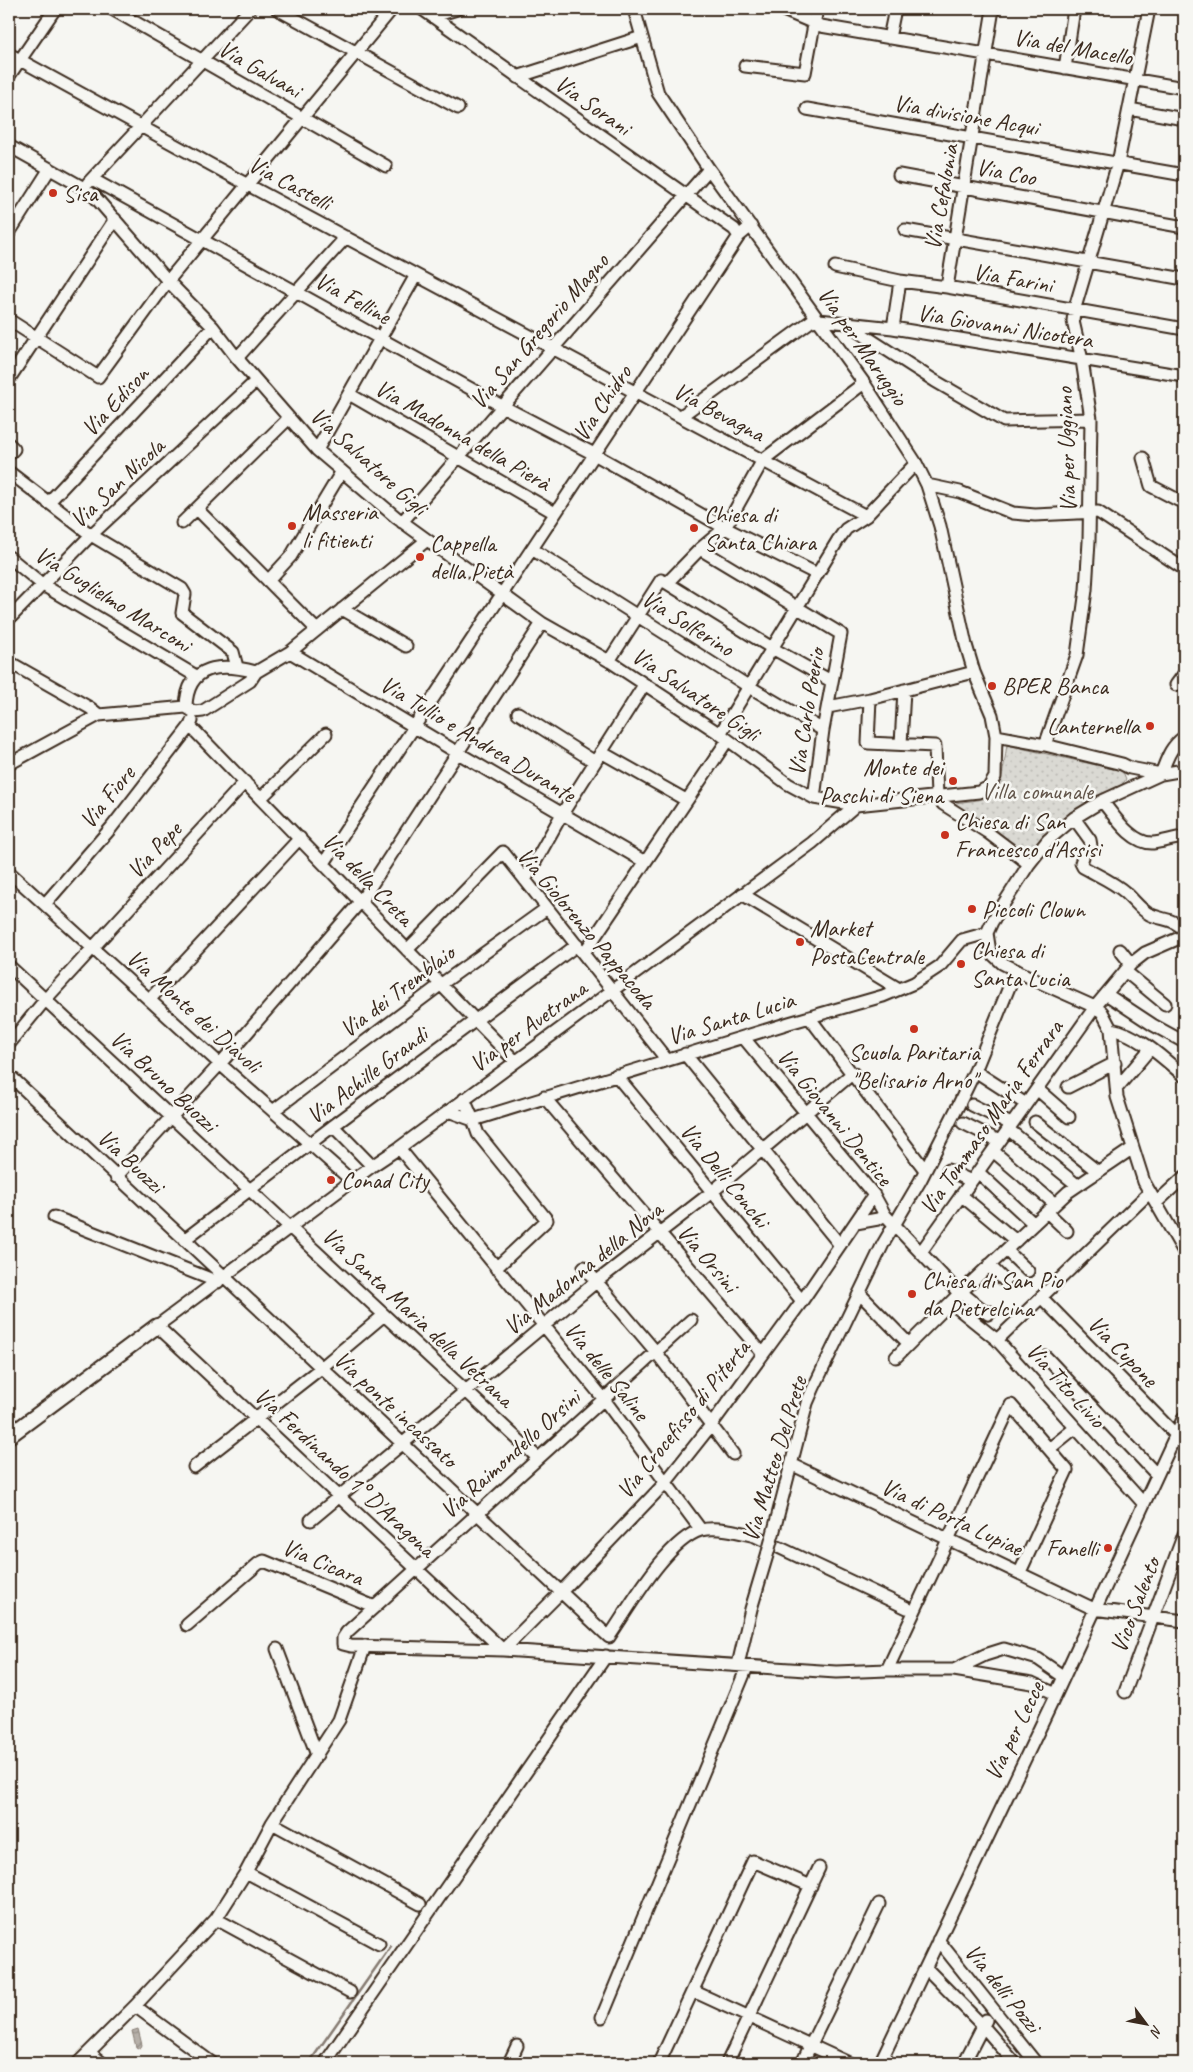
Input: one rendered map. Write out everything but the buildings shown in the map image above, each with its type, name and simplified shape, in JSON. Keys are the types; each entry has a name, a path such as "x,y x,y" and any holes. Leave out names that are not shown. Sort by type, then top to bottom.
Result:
{"main road":[{"path":"9,1436 157,1326"}],"street":[{"path":"9,76 55,9"},
{"name":"Via Galvani","path":"112,9 386,166"},
{"path":"88,183 250,9"},
{"path":"277,9 357,51 458,108"},
{"path":"9,320 98,377 202,238 248,185 392,9"},
{"name":"Via Sorani","path":"422,9 684,196 734,229 739,236"},
{"path":"434,16 457,9"},
{"name":"Via per Maruggio","path":"634,9 658,93 709,169 864,383 916,463 927,485 942,534 966,645 974,672 992,716 996,736 994,777 989,787 979,792 938,796"},
{"name":"Via del Macello","path":"780,9 816,24 1184,88"},
{"path":"745,66 805,73 816,24 817,9"},
{"path":"889,38 895,9"},
{"name":"Via Cefalonia","path":"947,287 993,9"},
{"path":"1065,68 1074,9"},
{"name":"Via per Uggiano","path":"1046,745 1077,655 1086,590 1090,512 1091,419 1082,360 1073,321 1074,310 1090,263 1118,163 1148,9"},
{"path":"517,77 642,37"},
{"name":"Via Castelli","path":"9,54 248,185 553,346"},
{"name":"Via divisione Acqui","path":"807,109 1184,175"},
{"path":"1129,109 1184,119"},
{"name":"Via Salvatore Gigli","path":"9,146 50,170 88,183 96,198 114,219 168,281 213,327 256,381 318,450 402,522 542,623 609,661 724,738 788,784 814,798 856,805"},
{"name":"Via San Gregorio Magno","path":"402,522 553,346 709,169"},
{"path":"9,233 50,170"},
{"name":"Via Coo","path":"899,175 1104,214 1184,227"},
{"name":"Via Felline","path":"88,183 202,238 730,531 817,574"},
{"path":"9,379 114,219"},
{"name":"Via Chidro","path":"324,863 739,236 750,226"},
{"path":"905,230 1184,279"},
{"path":"237,358 346,237"},
{"name":"Via Farini","path":"835,267 900,281 947,287 1184,329"},
{"path":"318,450 416,275"},
{"path":"892,328 900,281"},
{"path":"681,416 811,321 819,320"},
{"name":"Via Giovanni Nicotera","path":"819,320 892,328 1184,376"},
{"path":"849,324 935,381 1004,421 1091,419"},
{"name":"Via Edison","path":"48,503 213,327"},
{"name":"Via Bevagna","path":"553,346 866,516"},
{"name":"Via San Nicola","path":"9,619 91,535 256,381"},
{"path":"666,584 700,549 730,531 763,460 864,383"},
{"name":"Via Madonna della Pierà","path":"349,394 555,513"},
{"path":"182,523 289,418"},
{"path":"9,444 14,449 9,454"},
{"path":"1143,458 1151,486 1178,500 1184,500"},
{"name":"Via Achille Grandi","path":"184,1240 476,1020 580,949 645,862 686,800 724,738 748,686 846,529 866,516 916,463"},
{"path":"268,581 292,556 342,471"},
{"path":"9,472 91,535 184,590 182,613 233,652 237,667"},
{"path":"927,485 960,492 1013,513 1035,515 1098,512 1184,569"},
{"path":"197,509 316,630"},
{"path":"9,764 99,715 203,710 234,693 250,681 256,672 290,652 427,540"},
{"path":"700,549 796,609"},
{"name":"Via Solferino","path":"532,550 748,686 823,730"},
{"name":"Via Guglielmo Marconi","path":"9,557 43,584 196,676"},
{"path":"609,661 661,580 772,648 832,681"},
{"path":"342,609 406,646"},
{"name":"Via Carlo Poerio","path":"796,609 841,634 823,730 814,798"},
{"path":"116,1177 220,1064 361,901 542,623"},
{"name":"Via Tullio e Andrea Durante","path":"290,652 645,862"},
{"path":"9,662 99,715"},
{"path":"196,676 203,670 220,667 237,667 256,672"},
{"path":"828,707 870,699 974,672"},
{"path":"1176,685 1184,674"},
{"name":"Via Fiore","path":"45,904 111,828 190,726 188,694 196,676"},
{"path":"525,880 562,814 644,685"},
{"path":"901,744 904,690"},
{"path":"870,699 868,743 936,746 938,796 943,804 987,832 1029,864"},
{"path":"518,713 598,757 686,800"},
{"name":"Via della Creta","path":"190,726 515,1062"},
{"path":"261,798 326,734"},
{"path":"996,736 1046,745 1122,764 1130,768 1160,774"},
{"path":"1160,774 1168,754 1176,743 1184,737"},
{"path":"1130,768 1136,776 1131,787"},
{"path":"1184,770 1160,774 1102,800 1074,818 1048,840 1029,864 987,933 987,944 990,952 1002,963 1096,1007 1102,1012 1111,1028 1117,1097 1144,1182 1184,1252"},
{"name":"Via Pepe","path":"9,1044 45,1000 245,782"},
{"path":"856,805 938,796"},
{"path":"1102,800 1130,833 1142,841 1151,843 1184,837"},
{"name":"Via per Avetrana","path":"157,1326 812,843 856,805"},
{"path":"1074,818 1090,840 1091,846"},
{"path":"150,1000 300,838"},
{"name":"Via Giolorenzo Pappacoda","path":"408,950 503,852 667,1060"},
{"path":"1083,862 1115,884 1151,915 1177,922 1184,930"},
{"name":"Via Monte dei Diavoli","path":"9,872 352,1181"},
{"path":"742,894 900,989"},
{"name":"Via dei Tremblaio","path":"273,1111 440,984 547,908"},
{"name":"Via Santa Lucia","path":"473,1120 685,1054 884,996 914,983 940,966 962,940 987,933"},
{"name":"Via Tommaso Maria Ferrara","path":"921,1252 1106,994 1128,968 1145,954 1184,936"},
{"path":"1120,950 1128,968 1165,1004"},
{"name":"Via Bruno Buozzi","path":"9,966 291,1228"},
{"name":"Via Matteo Del Prete","path":"602,2017 742,1666 751,1610 807,1403 883,1244 925,1170 975,1071 1016,970"},
{"path":"1106,994 1153,1025 1184,1042"},
{"path":"809,1017 925,1170"},
{"path":"1111,1028 1120,1030 1150,1048 1184,1076"},
{"name":"Via Giovanni Dentice","path":"743,1037 874,1195 885,1215 960,1292 988,1314 991,1312"},
{"path":"1117,1088 1150,1048"},
{"path":"685,1054 840,1245"},
{"path":"1068,1087 1115,1063"},
{"path":"975,1071 1026,1104"},
{"name":"Via Madonna della Nova","path":"311,1520 596,1282 660,1234 807,1114 853,1073"},
{"name":"Via Buozzi","path":"9,1075 184,1240 221,1280"},
{"name":"Via Delli Conchi","path":"616,1075 802,1301"},
{"path":"1037,1089 1068,1117"},
{"name":"Via Orsini","path":"544,1097 763,1354"},
{"path":"464,1099 478,1134 546,1220 496,1268"},
{"path":"972,1105 1010,1126 1077,1185"},
{"path":"448,1111 473,1120"},
{"path":"1035,1122 1097,1171"},
{"path":"962,1123 996,1146 1051,1208 1066,1231"},
{"path":"333,1126 372,1166"},
{"name":"Via delle Saline","path":"399,1148 603,1398 702,1530"},
{"path":"896,1357 960,1292 1077,1185 1133,1148"},
{"path":"948,1170 974,1177 1034,1224"},
{"path":"1156,1203 1184,1177"},
{"path":"997,1340 1150,1192"},
{"name":"Via Crocefisso di Piterta","path":"502,1650 560,1593 666,1482 712,1424 802,1301 874,1195"},
{"path":"962,1196 1016,1241"},
{"path":"856,1222 878,1219 885,1215"},
{"name":"Via Matteo Del Prete","path":"883,1244 885,1215"},
{"path":"54,1216 221,1280"},
{"name":"Via Santa Maria della Vetrana","path":"291,1228 538,1458"},
{"path":"1006,1250 1028,1271"},
{"path":"989,1265 1005,1281"},
{"path":"584,1267 656,1352 733,1454"},
{"name":"Via ponte incassato","path":"221,1280 322,1368 609,1637 666,1556 678,1543 702,1530"},
{"path":"860,1294 909,1344"},
{"name":"Via Cupone","path":"1040,1297 1176,1435"},
{"name":"Via Tito Livio","path":"950,1303 997,1340 1144,1504"},
{"path":"194,1467 256,1417 322,1368 384,1315"},
{"name":"Via Raimondello Orsini","path":"365,1646 343,1644 343,1638 347,1632 416,1568 691,1320"},
{"name":"Via Ferdinando 1° D'Aragona","path":"157,1326 502,1650"},
{"path":"1046,1357 1157,1475"},
{"path":"887,1670 1011,1405 1067,1470 1020,1572"},
{"name":"Via per Lecce","path":"880,2063 1064,1677 1184,1417"},
{"path":"1049,1449 1075,1428"},
{"name":"Via di Porta Lupiae","path":"790,1464 1020,1572 1094,1609 1184,1621"},
{"path":"702,1530 732,1530 755,1536 907,1608"},
{"name":"Vico Salento","path":"1125,1692 1184,1534"},
{"name":"Via Cicara","path":"187,1624 264,1561 374,1607"},
{"path":"78,2063 90,2053 216,1919 246,1872 272,1823 339,1720 365,1646 502,1650 836,1672 954,1670 1032,1683 1056,1694"},
{"path":"277,1649 317,1755"},
{"path":"954,1670 985,1655 1004,1649 1038,1659 1064,1677"},
{"path":"325,2063 606,1656"},
{"path":"272,1823 420,1904"},
{"path":"659,2063 753,1861 811,1886"},
{"path":"727,2063 819,1868"},
{"path":"246,1872 379,1944"},
{"path":"802,2063 879,1904"},
{"path":"216,1919 350,1992"},
{"name":"Via delli Pozzi","path":"938,1940 1036,2063"},
{"name":"Via delli Pozzi","path":"926,1968 982,2025 1015,2063"},
{"path":"693,1991 849,2063"},
{"path":"135,2006 212,2063"},
{"path":"964,2063 982,2025 993,2010"},
{"path":"509,2063 517,2046"},
{"path":"90,2053 102,2063"}],"green space":[{"name":"Villa comunale","path":"1007,745 1118,770 1123,772 1126,779 1119,786 1072,814 1026,855 955,804 985,798 993,793 1000,781"}],"water":[{"path":"138,2029 142,2045 140,2049 136,2047 132,2031"}],"waterway":[{"path":"309,2063 391,1946"}],"place":[{"name":"Sisa","path":"53,193"},
{"name":"Masseria li fitienti","path":"292,526"},
{"name":"Chiesa di Santa Chiara","path":"694,528"},
{"name":"Cappella della Pietà","path":"420,557"},
{"name":"BPER Banca","path":"992,686"},
{"name":"Lanternella","path":"1150,726"},
{"name":"Monte dei Paschi di Siena","path":"953,781"},
{"name":"Chiesa di San Francesco d'Assisi","path":"945,835"},
{"name":"Piccoli Clown","path":"972,909"},
{"name":"Market PostaCentrale","path":"800,942"},
{"name":"Chiesa di Santa Lucia","path":"961,964"},
{"name":"Scuola Paritaria \"Belisario Arno\"","path":"914,1029"},
{"name":"Conad City","path":"331,1180"},
{"name":"Chiesa di San Pio da Pietrelcina","path":"912,1294"},
{"name":"Fanelli","path":"1108,1548"}]}
